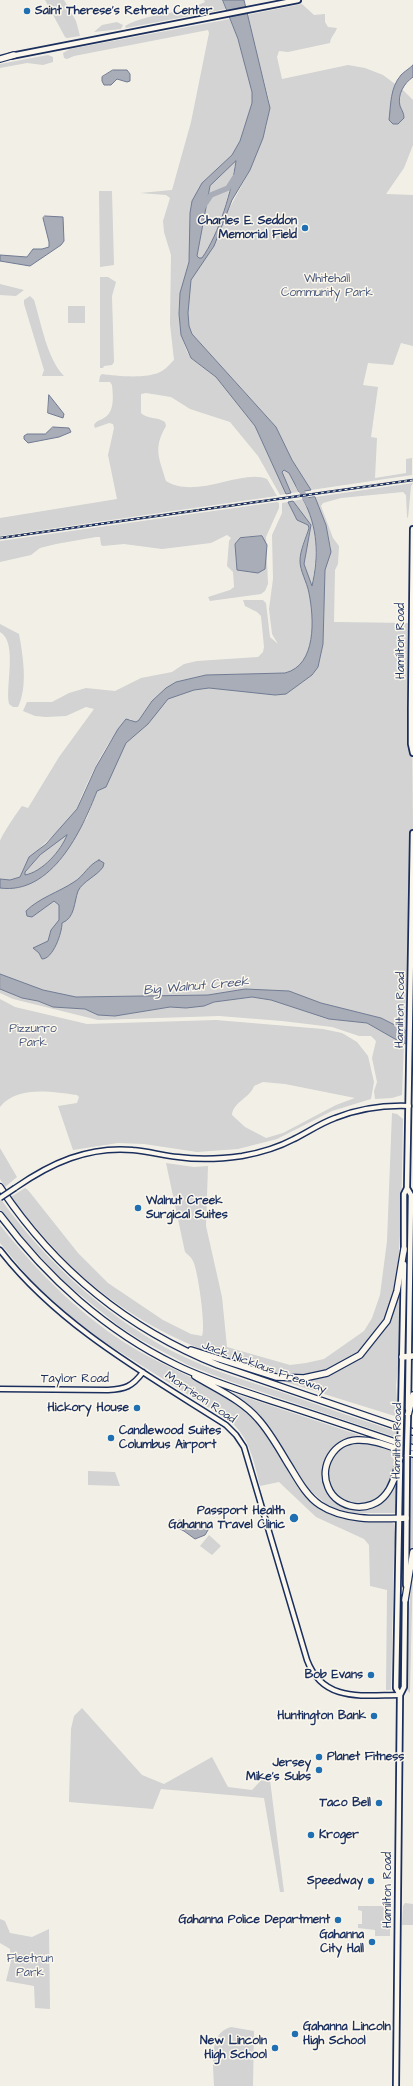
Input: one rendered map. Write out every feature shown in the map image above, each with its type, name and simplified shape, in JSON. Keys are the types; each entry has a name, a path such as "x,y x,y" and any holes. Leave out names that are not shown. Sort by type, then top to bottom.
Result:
{"highway":[{"path":"0,58 14,55"},
{"name":"Jack Nicklaus Freeway","path":"0,1187 37,1237 64,1267 94,1293 135,1322 218,1365 413,1432"},
{"path":"0,1215 29,1251 62,1286 101,1318 138,1343 230,1397 257,1418 304,1488 319,1504 331,1511 354,1517 403,1518"},
{"path":"181,1347 276,1377 304,1378 327,1373 360,1355 387,1321 397,1291 404,1249"},
{"path":"402,1357 411,1356"},
{"path":"176,1365 250,1393 413,1448"},
{"path":"408,1415 413,1395"},
{"path":"328,1403 413,1428"},
{"path":"400,1457 391,1485 386,1495 375,1503 362,1508 349,1506 334,1497 328,1487 325,1476 326,1464 335,1449 348,1441 367,1441 410,1455"},
{"path":"405,1600 413,1552"}],"main road":[{"path":"14,55 298,0"},
{"name":"Hamilton Road","path":"413,529 411,744 413,753"},
{"name":"Hamilton Road","path":"396,2086 400,1695 404,1686 405,1600 400,1457 404,1194 407,1188 410,1064 413,833"},
{"path":"0,1198 39,1172 59,1162 82,1154 106,1150 132,1150 198,1159 242,1156 292,1140 334,1118 361,1110 388,1106 409,1106"},
{"name":"Hamilton Road","path":"400,1695 396,1688 403,1518 410,1455 408,1415 411,1356 411,1195 407,1188"},
{"name":"Morrison Road","path":"0,1250 31,1284 70,1321 143,1372 226,1425 236,1435 244,1447 307,1658 315,1676 329,1688 340,1693 400,1695"},
{"name":"Taylor Road","path":"0,1389 125,1389 137,1380 143,1372"}],"green space":[{"path":"45,0 64,0 76,21 80,36 65,37"},
{"path":"204,0 223,0 226,9 126,28 125,26 145,18 195,6 205,2"},
{"name":"Whitehall Community Park","path":"302,4 314,15 325,14 325,22 328,27 337,28 330,43 288,52 279,51 277,57 282,79 348,65 365,68 383,75 402,89 413,100 413,145 404,168 386,194 413,195 413,346 401,343 393,365 368,363 363,385 378,387 371,437 377,438 375,478 406,473 406,459 412,458 412,475 311,490 292,460 276,427 192,334 189,326 188,313 191,280 250,170 266,128 270,108 247,15"},
{"path":"230,19 238,39 252,92 252,103 240,141 232,155 202,183 190,213 189,262 180,293 179,315 181,335 187,352 191,358 216,377 255,426 286,494 280,495 258,456 230,422 190,409 171,397 146,393 141,394 141,413 146,416 162,420 165,422 166,426 158,447 158,453 166,481 178,486 191,487 205,486 245,477 257,477 267,479 277,496 0,536 0,518 117,499 108,455 114,428 113,424 109,423 95,428 94,425 97,421 108,415 112,408 112,385 110,382 99,382 100,376 102,374 115,376 147,376 164,370 174,360 170,324 171,255 164,232 163,221 170,198 166,195 140,193 172,190 191,122 209,33 208,30 74,56 67,59 64,58 63,53 70,49"},
{"path":"117,22 123,25 121,29 94,32 102,25"},
{"path":"48,55 53,57 53,62 43,65 27,63 0,68 0,64"},
{"path":"236,161 219,223 209,247 202,258 199,258 197,256 210,186"},
{"path":"99,191 112,191 114,265 100,267"},
{"path":"100,277 108,277 116,282 112,296 114,362 112,365 104,366 103,368 100,368"},
{"path":"0,284 24,290 16,296 0,295"},
{"path":"30,296 34,300 53,360 64,376 42,376 44,370 24,304 24,300"},
{"path":"68,306 85,306 85,323 68,323"},
{"path":"284,470 289,473 299,492 291,493 282,472"},
{"path":"413,483 411,486 408,518 406,495 403,492 341,498 323,503 321,506 333,538 339,546 338,564 335,570 334,622 411,623 413,833 410,1031 381,1018 321,1003 289,991 245,989 208,995 76,997 43,990 0,974 0,888 8,889 50,869 87,818 97,791 134,730 168,698 195,687 222,685 286,694 312,675 318,667 323,644 325,570 331,549 326,525 315,497"},
{"path":"303,499 312,520 314,531 316,553 312,587 304,564 311,525 293,501"},
{"path":"277,502 279,503 279,508 266,537 268,584 265,591 261,594 210,601 208,597 230,590 234,587 233,572 227,566 229,541 231,538 227,535 211,543 162,549 124,544 103,546 101,545 100,537 96,537 40,548 31,555 0,562 0,541"},
{"path":"288,502 297,520 308,525 309,528 301,551 301,559 310,593 312,627 308,651 303,661 295,668 285,673 206,675 176,682 152,701 139,720 136,722 130,719 115,734 97,763 76,810 62,827 31,858 20,877 10,880 0,879 0,841 13,818 22,806 28,808 59,757 94,709 86,707 66,716 35,716 23,711 27,702 52,702 69,693 86,688 115,691 141,678 172,672 184,664 197,661 258,657 263,652 264,647 261,616 257,612 245,606 243,600 263,600 266,603 270,637 278,644 272,634 269,609 273,579 272,535 282,513 282,503"},
{"path":"0,624 19,634 24,680 18,707 13,707 9,704 10,654 5,637 0,632"},
{"path":"68,834 61,847 51,860 38,870 25,876 25,872 40,855"},
{"path":"0,989 22,998 38,1001 53,1007 85,1009 98,1015 115,1016 170,1007 186,1008 204,1006 214,1002 252,997 271,1000 329,1019 367,1023 404,1043 402,1095 392,1098 375,1099 374,1091 377,1082 372,1058 376,1041 371,1036 359,1036 332,1027 219,1016 98,1020 13,999 0,993"},
{"name":"Pizzurro Park","path":"0,999 15,1007 87,1024 216,1020 323,1029 342,1033 357,1042 368,1056 374,1082 371,1099 332,1111 277,1139 238,1149 197,1152 144,1144 118,1143 73,1150 58,1106 77,1103 79,1097 77,1095 47,1092 26,1093 16,1095 7,1100 0,1107","holes":["263,1082 285,1084 355,1098 336,1105 283,1133 266,1138 245,1127 232,1115 238,1103 249,1094 254,1086"]},
{"path":"392,1113 397,1114 403,1119 399,1252 397,1278 392,1304 386,1320 379,1331 371,1342 361,1351 339,1366 314,1374 287,1376 260,1369 225,1358 183,1342 144,1321 107,1296 68,1263 29,1220 11,1197 25,1188 28,1190 78,1253 108,1283 163,1320 191,1334 202,1336 203,1322 197,1275 195,1266 190,1256 185,1252 166,1163 194,1167 208,1166 206,1226 222,1297 227,1347 290,1365 306,1363 324,1359 364,1331 372,1318 380,1295 387,1241"},
{"path":"0,1148 17,1177 5,1187 0,1179"},
{"path":"0,1198 15,1219 67,1276 106,1309 164,1347 212,1369 413,1437 413,1443 229,1381 188,1365 141,1340 119,1326 63,1281 20,1235 0,1209"},
{"path":"0,1225 46,1277 79,1309 97,1323 148,1357 205,1384 244,1409 256,1420 266,1433 301,1491 312,1503 333,1516 357,1521 390,1521 394,1524 396,1542 394,1549 391,1690 386,1690 387,1590 370,1586 369,1545 364,1539 316,1517 279,1482 260,1486 256,1468 247,1443 237,1428 230,1421 101,1340 57,1306 37,1288 0,1243"},
{"path":"399,1293 399,1359 396,1385 398,1417 279,1380 287,1378 311,1379 331,1374 358,1359 379,1336 394,1308"},
{"path":"221,1389 368,1438 357,1439 329,1455 325,1486 346,1507 362,1510 377,1506 383,1501 397,1480 398,1510 396,1513 349,1513 328,1506 303,1484 263,1422"},
{"path":"355,1442 370,1443 397,1451 392,1477 382,1494 369,1503 354,1504 341,1500 331,1491 327,1478 330,1463 334,1456 347,1445"},
{"path":"410,1456 413,1457 413,1547 408,1560"},
{"path":"88,1471 115,1472 120,1486 88,1485"},
{"path":"209,1535 221,1546 212,1555 200,1546"},
{"path":"413,1564 410,1693 407,1690 409,1609"},
{"path":"82,1708 142,1775 164,1784 212,1757 228,1787 252,1790 269,1772 284,1892 280,1892 264,1798 161,1789 153,1809 69,1802 71,1729 74,1716"},
{"path":"405,1903 413,1904 413,1925 402,1925 403,1906"},
{"path":"358,1906 389,1906 390,1936 375,1936 375,1930 358,1928 358,1924 362,1924 362,1911 358,1910"},
{"name":"Fleetrun Park","path":"0,1919 5,1921 10,1933 32,1937 49,1929 50,2009 35,2008 34,1986 6,1981 11,1961 10,1949 0,1943"},
{"path":"231,2027 254,2031 253,2086 214,2086 213,2061 215,2043 223,2030"}],"shaded area":[{"path":"223,0 244,0 270,108 263,138 250,170 232,200 214,246 191,280 188,313 189,326 192,334 276,427 292,460 311,490 299,492 289,473 284,470 282,472 291,493 286,494 255,426 216,377 191,358 181,335 179,314 180,293 189,262 190,213 192,201 202,183 232,155 240,141 252,103 252,92 238,39","holes":["236,161 224,211 214,237 202,258 199,258 197,256 210,186"]},
{"path":"413,65 413,77 404,86 400,94 399,102 404,118 398,124 393,124 389,120 395,85 401,75"},
{"path":"113,70 127,70 130,74 130,81 127,82 117,79 111,85 104,85 102,77"},
{"path":"45,216 63,217 64,241 61,245 30,266 0,261 0,255 27,257 33,249 49,247 43,218"},
{"path":"49,395 64,414 63,418 48,413"},
{"path":"53,427 69,428 71,432 59,437 28,443 24,439 24,436 27,434 45,434"},
{"path":"315,497 326,525 331,552 325,570 323,644 318,667 312,675 286,694 275,695 209,688 194,690 168,699 148,724 126,743 106,787 97,791 83,824 62,857 50,871 35,881 18,887 0,888 0,879 10,880 20,877 29,857 46,844 77,809 96,767 118,729 126,719 136,722 139,720 152,701 166,688 176,682 206,675 285,673 295,668 303,661 308,651 311,639 312,615 309,593 301,569 300,557 309,528 308,525 297,520 288,502 293,501 311,525 304,564 312,586 316,564 316,542 312,520 303,499","holes":["67,835 56,854 50,860 38,870 25,875 25,872 40,855"]},
{"path":"262,536 267,545 265,569 258,573 237,570 235,544 240,538"},
{"path":"99,860 104,863 103,867 80,887 72,914 62,923 56,945 50,955 42,959 39,953 33,948 48,941 51,930 59,920 59,905 54,901 32,917 27,916 26,911 37,902 74,882"},
{"path":"0,974 43,990 76,997 208,995 245,989 289,991 321,1003 381,1018 413,1034 413,1047 395,1039 367,1023 329,1019 271,1000 252,997 214,1002 204,1006 186,1008 170,1007 115,1016 98,1015 85,1009 53,1007 38,1001 22,998 0,989"},
{"path":"180,1520 194,1529 198,1529 206,1522 210,1522 211,1525 205,1535 195,1539 178,1528 177,1523"}],"waterway":[{"name":"Big Walnut Creek","path":"203,207 211,195 228,188 235,177"},
{"name":"Big Walnut Creek","path":"299,486 309,505"}],"railway":[{"path":"0,538 413,480"}],"place":[{"name":"Saint Therese's Retreat Center","path":"27,11"},
{"name":"Charles E. Seddon Memorial Field","path":"305,228"},
{"name":"Walnut Creek Surgical Suites","path":"138,1208"},
{"name":"Hickory House","path":"137,1408"},
{"name":"Candlewood Suites Columbus Airport","path":"111,1438"},
{"name":"Passport Health Gahanna Travel Clinic","path":"294,1518"},
{"name":"Bob Evans","path":"371,1675"},
{"name":"Huntington Bank","path":"374,1716"},
{"name":"Planet Fitness","path":"319,1757"},
{"name":"Jersey Mike's Subs","path":"319,1770"},
{"name":"Taco Bell","path":"379,1803"},
{"name":"Kroger","path":"311,1835"},
{"name":"Speedway","path":"371,1881"},
{"name":"Gahanna Police Department","path":"338,1920"},
{"name":"Gahanna City Hall","path":"372,1942"},
{"name":"Gahanna Lincoln High School","path":"295,2034"},
{"name":"New Lincoln High School","path":"275,2048"}]}
